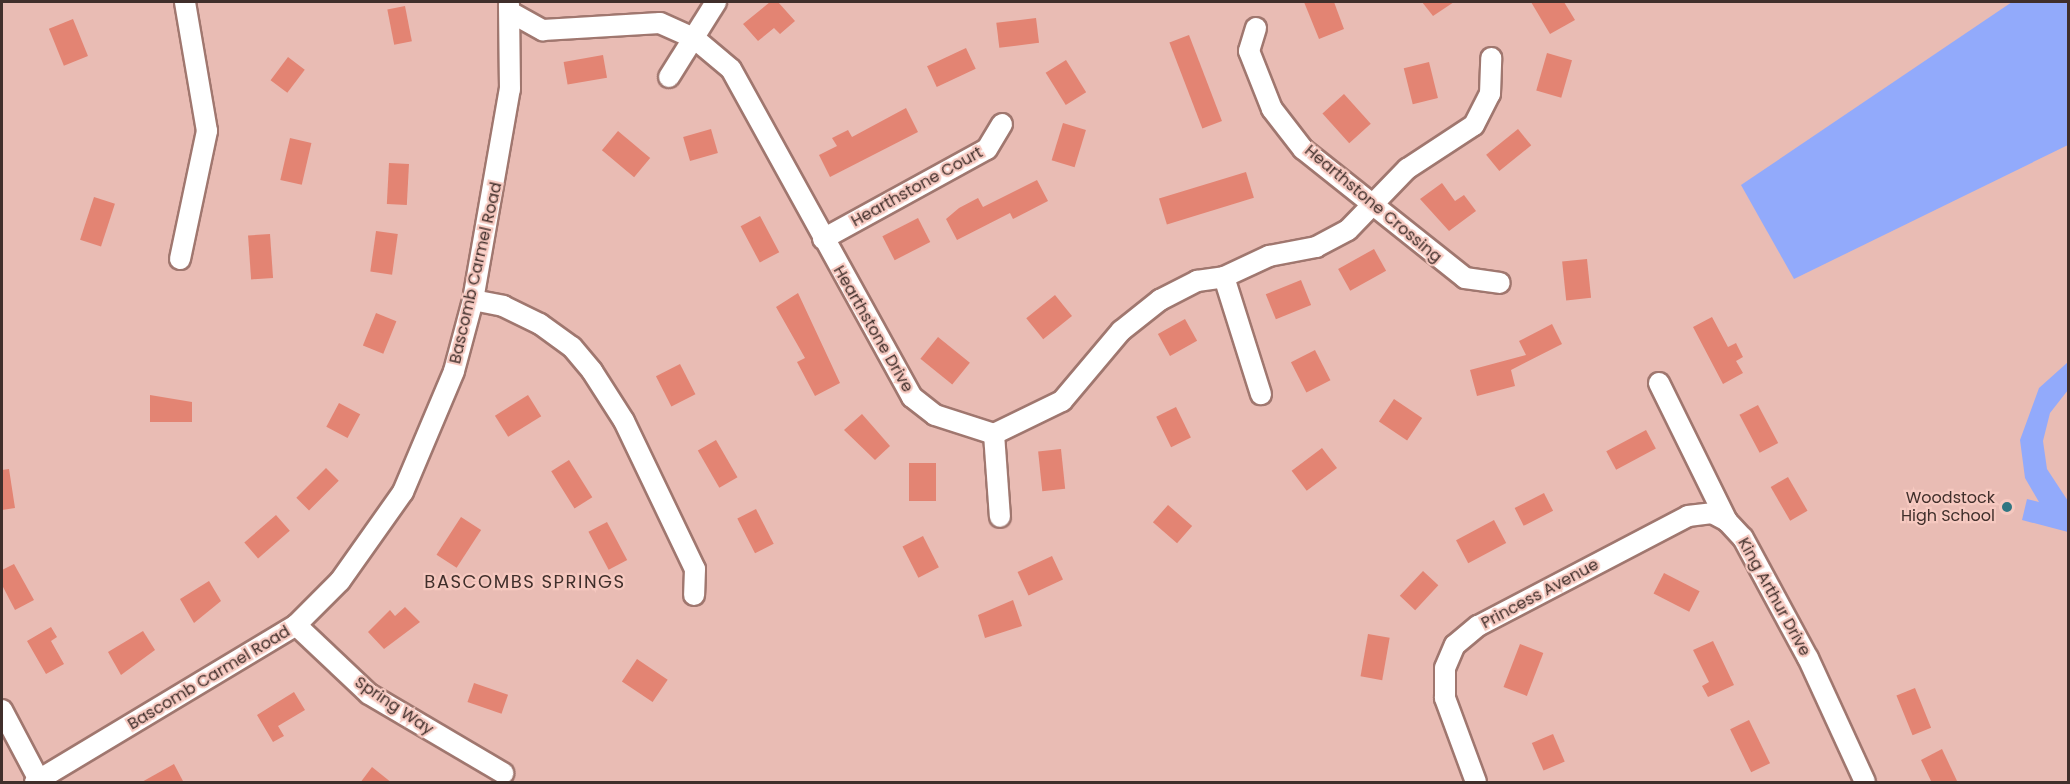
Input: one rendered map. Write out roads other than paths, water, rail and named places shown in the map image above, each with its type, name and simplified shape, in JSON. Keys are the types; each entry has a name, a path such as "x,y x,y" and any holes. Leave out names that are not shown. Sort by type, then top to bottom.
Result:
{"street":[{"path":"180,259 207,131 185,2"},
{"path":"669,76 716,2"},
{"name":"Hearthstone Drive","path":"509,7 543,30 636,21 660,23 694,38 731,69 751,97 822,239 912,397 935,415 994,434"},
{"name":"Bascomb Carmel Road","path":"38,782 296,625 340,580 403,492 454,370 472,300 509,101 509,7"},
{"name":"Hearthstone Crossing","path":"1256,28 1249,51 1272,109 1304,148 1370,206 1466,278 1500,283"},
{"path":"1000,517 994,434 1062,401 1121,331 1160,300 1197,281 1224,277 1269,256 1316,246 1348,230 1407,169 1474,125 1490,94 1491,58"},
{"name":"Hearthstone Court","path":"822,239 987,149 1002,124"},
{"path":"1224,277 1261,394"},
{"path":"472,300 503,306 540,324 572,347 592,371 624,421 695,569 694,595"},
{"name":"King Arthur Drive","path":"1659,384 1727,521 1743,538 1808,658 1865,783"},
{"name":"Princess Avenue","path":"1476,783 1445,698 1445,668 1455,645 1478,626 1688,516 1712,513 1727,521"},
{"name":"Spring Way","path":"296,625 369,694 502,773"},
{"path":"2,710 38,782"}],"place":[{"name":"Woodstock High School","path":"2007,507"}],"district":[{"name":"BASCOMBS SPRINGS","path":"525,582"}]}
